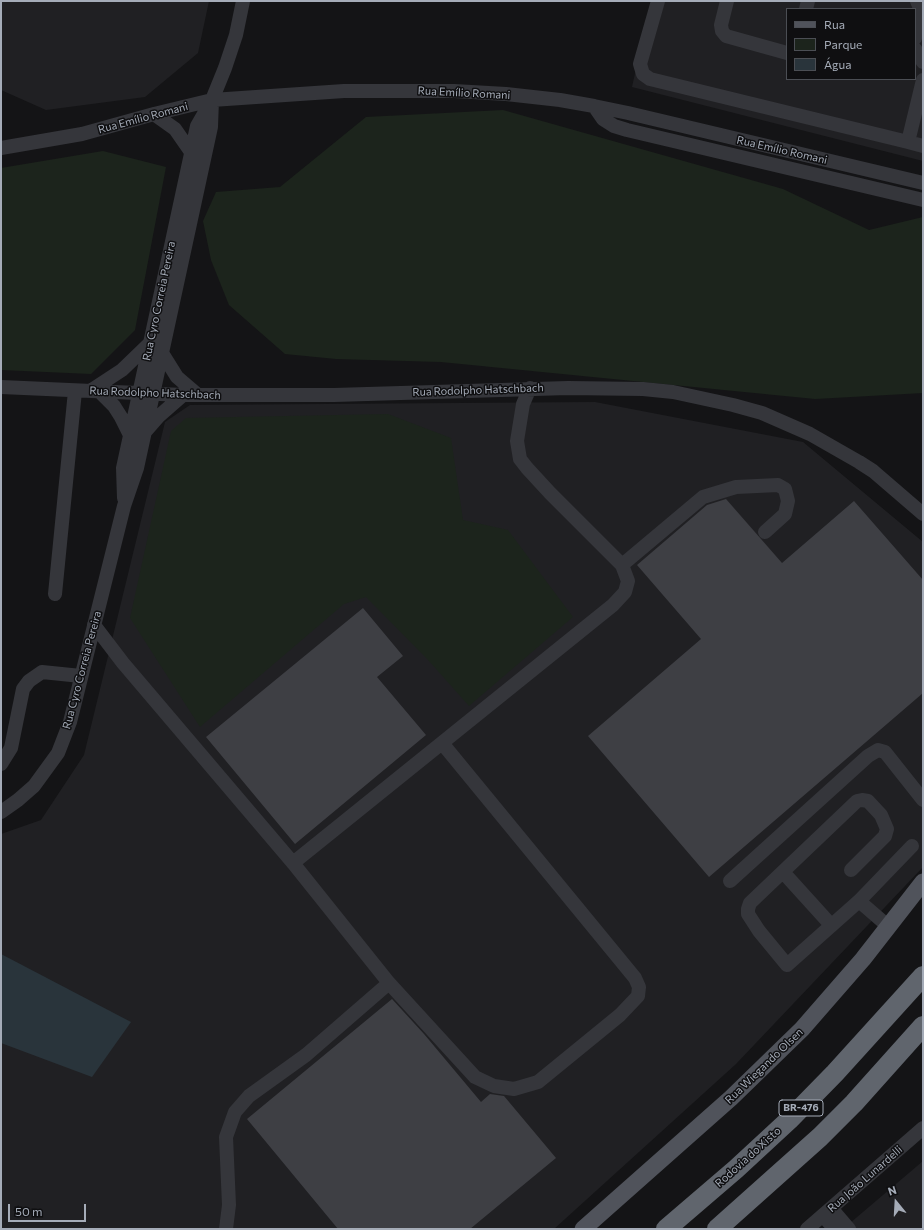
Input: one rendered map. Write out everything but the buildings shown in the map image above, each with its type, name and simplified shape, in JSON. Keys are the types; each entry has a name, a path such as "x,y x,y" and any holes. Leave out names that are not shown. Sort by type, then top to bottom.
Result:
{"highway":[{"name":"Rodovia do Xisto","path":"666,1229 736,1169 789,1120 835,1073 923,976"},
{"name":"BR-476","path":"718,1229 820,1137 854,1103 923,1026"}],"main road":[{"name":"Rua Wiegando Olsen","path":"583,1229 685,1139 771,1060 832,996 889,927 923,882"}],"street":[{"name":"Rua Cyro Correia Pereira","path":"124,506 123,468 197,126 212,100 233,45 243,1"},
{"path":"658,1 640,64 643,74 650,80 923,146"},
{"path":"727,1 721,25 722,31 726,36 786,53"},
{"path":"916,32 920,8 917,1"},
{"path":"916,51 923,62"},
{"path":"908,142 923,80"},
{"name":"Rua Emílio Romani","path":"1,148 82,134 212,100 344,91 454,91 514,95 594,106 923,183"},
{"name":"Rua Cyro Correia Pereira","path":"1,812 34,786 58,753 70,722 124,506 137,468 211,127 212,100"},
{"path":"594,106 603,119 614,126 627,130 923,200"},
{"path":"154,114 175,129 191,152"},
{"path":"130,434 114,406 95,392 122,370 150,342"},
{"path":"162,353 177,377 198,395"},
{"name":"Rua Rodolpho Hatschbach","path":"1,387 183,395 334,394 530,388 610,388 651,390 700,397 762,413 810,434 859,462 892,486 923,514"},
{"path":"293,863 613,605 625,592 628,581 622,565 550,493 520,459 517,441 518,433 523,404 530,388"},
{"path":"55,594 75,391"},
{"path":"145,432 159,416 183,395"},
{"path":"622,565 702,497 736,487 778,484 785,489 788,501 785,514 765,532"},
{"path":"94,626 123,663 293,863 389,982 475,1078 494,1086 514,1089 538,1082 620,1015 638,996 639,987 635,978 442,743"},
{"path":"1,764 11,748 23,688 28,681 42,672 81,676"},
{"path":"730,880 868,756 878,750 885,752 923,800"},
{"path":"851,870 885,836 887,829 881,815 868,801 857,801 750,903 748,914 759,931 787,965 859,902 912,846"},
{"path":"783,872 830,926"},
{"path":"859,902 889,927"},
{"path":"226,1229 229,1205 226,1137 235,1112 249,1096 306,1055 389,982"},
{"name":"Rua João Lunardelli","path":"807,1229 923,1128"},
{"path":"827,1212 835,1229"},
{"path":"827,1212 849,1229"}],"shaded area":[{"path":"1,1 209,1 198,53 145,97 46,110 1,90"},
{"path":"651,1 923,1 923,161 632,87"},
{"path":"595,402 803,442 923,542 923,867 736,1064 554,1229 1,1229 1,834 41,820 84,755 165,422 190,405"},
{"path":"923,1161 923,1229 843,1229"}],"green space":[{"path":"503,110 783,189 869,230 923,217 923,393 815,399 441,362 336,359 285,354 229,305 211,260 203,221 216,192 280,187 366,117"},
{"path":"103,151 166,167 135,330 91,374 1,370 1,168"},
{"path":"388,414 451,438 463,520 508,530 573,617 469,706 429,661 366,597 344,604 200,727 130,618 171,431 186,418"}],"water":[{"path":"1,954 131,1022 92,1077 1,1043"}]}
